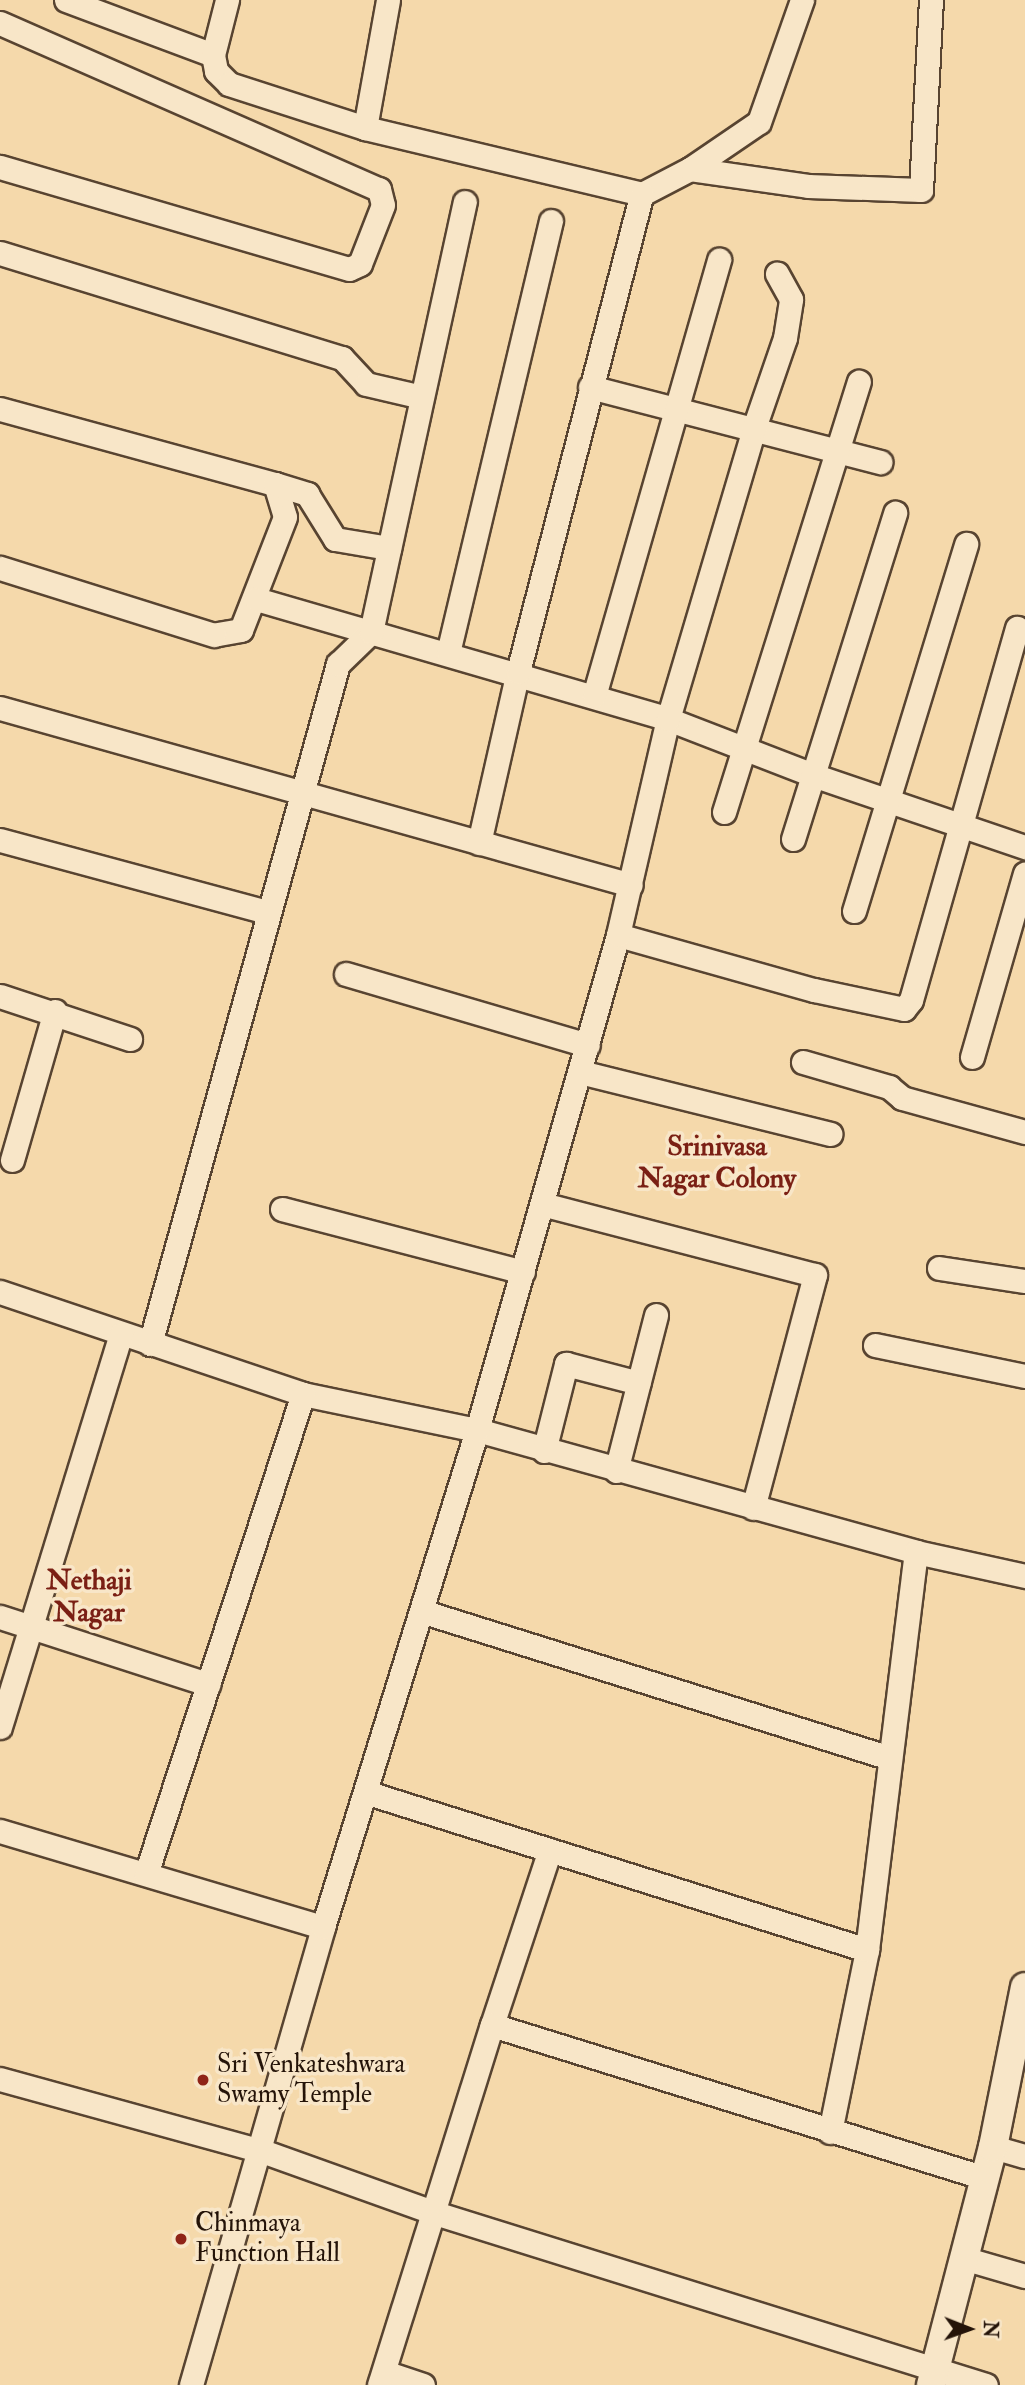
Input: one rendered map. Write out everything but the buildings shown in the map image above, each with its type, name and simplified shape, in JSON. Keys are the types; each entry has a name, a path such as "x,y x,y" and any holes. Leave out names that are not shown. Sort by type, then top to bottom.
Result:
{"street":[{"path":"227,0 214,55 216,71 229,84 365,128 642,194 690,169 759,122 802,0"},
{"path":"365,128 388,0"},
{"path":"690,169 808,186 921,190 931,0"},
{"path":"72,1 214,55"},
{"path":"0,23 379,189 383,205 360,264 349,269 0,167"},
{"path":"479,843 518,672 642,194"},
{"path":"150,1344 266,912 338,664 371,632 465,202"},
{"path":"448,653 551,220"},
{"path":"0,253 342,358 366,384 422,397"},
{"path":"594,696 719,260"},
{"path":"191,2385 262,2151 323,1927 477,1430 523,1272 618,935 668,719 754,428 791,317 787,286 777,274"},
{"path":"724,812 859,382"},
{"path":"590,387 837,448 880,462"},
{"path":"0,409 307,494 335,539 389,548"},
{"path":"0,568 212,635 241,630 256,599 285,517 275,484"},
{"path":"793,839 895,513"},
{"path":"854,911 966,544"},
{"path":"256,599 518,672 668,719 813,775 1025,846"},
{"path":"618,935 814,990 904,1009 911,1000 1017,628"},
{"path":"0,708 301,796 631,885"},
{"path":"0,839 266,912"},
{"path":"972,1057 1025,873"},
{"path":"346,974 588,1045"},
{"path":"0,996 55,1011 130,1039"},
{"path":"12,1160 55,1011"},
{"path":"803,1062 890,1087 902,1098 1025,1132"},
{"path":"580,1072 830,1134"},
{"path":"542,1204 815,1275 753,1508"},
{"path":"282,1209 523,1272"},
{"path":"939,1268 1025,1281"},
{"path":"0,1292 303,1394 477,1430 544,1451 916,1552 1025,1576"},
{"path":"616,1471 656,1315"},
{"path":"0,1727 34,1626 121,1334"},
{"path":"875,1345 1025,1376"},
{"path":"544,1451 566,1364 639,1383"},
{"path":"146,1874 303,1394"},
{"path":"830,2132 867,1950 916,1552"},
{"path":"421,1611 891,1758"},
{"path":"0,1617 208,1684"},
{"path":"365,1792 867,1950"},
{"path":"0,1831 323,1927"},
{"path":"423,2385 382,2378 492,2025 551,1850"},
{"path":"934,2377 1022,2028 1025,1987"},
{"path":"492,2025 985,2178"},
{"path":"0,2079 262,2151 435,2213 934,2377 986,2385"},
{"path":"992,2147 1025,2156"},
{"path":"963,2258 1025,2276"}],"place":[{"name":"Sri Venkateshwara Swamy Temple","path":"203,2080"},
{"name":"Chinmaya Function Hall","path":"181,2239"}],"district":[{"name":"Srinivasa Nagar Colony","path":"717,1163"},
{"name":"Nethaji Nagar","path":"89,1597"}]}
